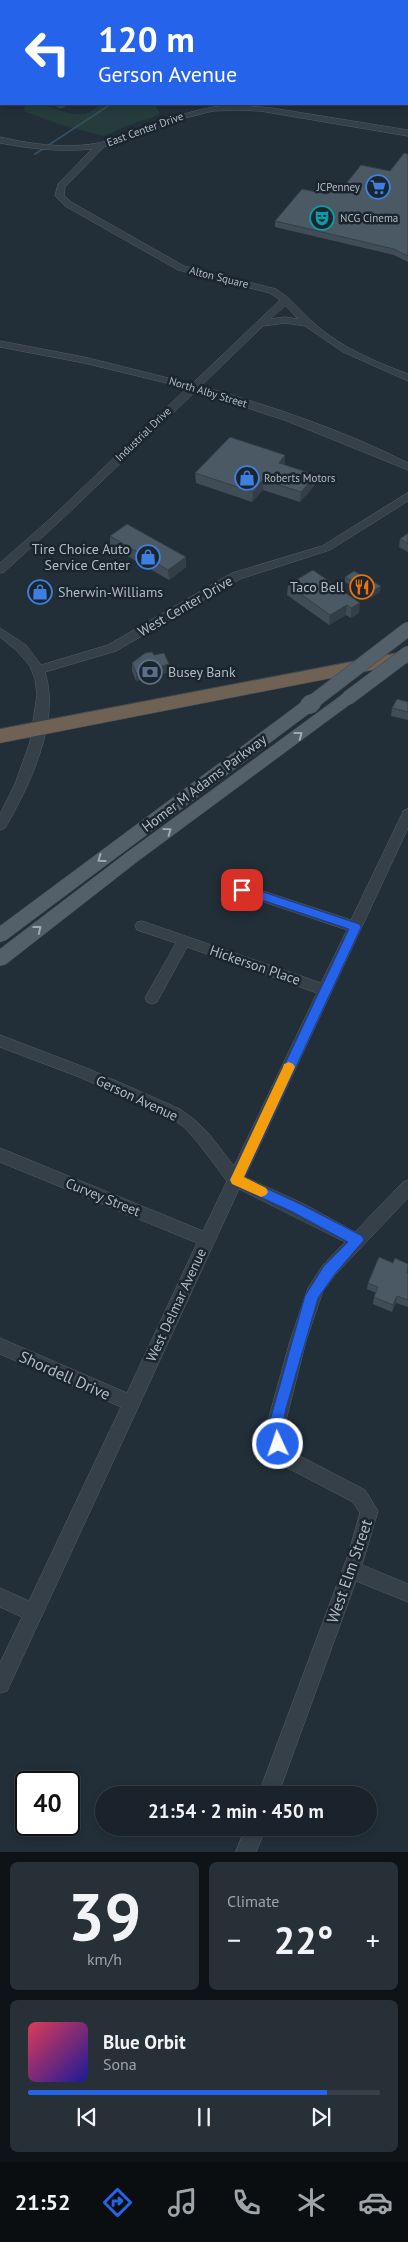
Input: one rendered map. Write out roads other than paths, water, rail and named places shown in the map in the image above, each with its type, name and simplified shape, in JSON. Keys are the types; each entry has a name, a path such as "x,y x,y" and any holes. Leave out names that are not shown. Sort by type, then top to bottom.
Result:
{"highway":[{"path":"0,736 408,657"}],"main road":[{"name":"Homer M Adams Parkway","path":"0,935 408,629"},
{"name":"Homer M Adams Parkway","path":"0,959 132,857 408,653"}],"street":[{"name":"East Center Drive","path":"0,140 34,147 62,149 101,145 189,114 226,107 266,109 408,133"},
{"name":"Alton Square","path":"101,145 59,190 59,196 68,204 181,268 266,288 286,299 309,324 344,348 408,378"},
{"path":"62,149 76,160 78,169"},
{"name":"Industrial Drive","path":"0,569 55,520 192,386 196,386 286,299"},
{"path":"259,325 285,320 309,324"},
{"name":"North Alby Street","path":"0,344 104,364 192,386 310,426 408,467"},
{"name":"West Center Drive","path":"38,670 112,648 236,576 326,548 351,534 408,496"},
{"path":"0,632 23,649 38,670 44,693 38,743 24,782 0,825"},
{"name":"West Delmar Avenue","path":"0,1684 206,1240 408,814"},
{"path":"242,890 355,927"},
{"name":"Hickerson Place","path":"142,926 325,990"},
{"path":"152,998 184,941"},
{"name":"Gerson Avenue","path":"0,1041 93,1077 175,1113 190,1124 204,1139 236,1180 298,1208 358,1240"},
{"name":"Curvey Street","path":"0,1155 206,1240"},
{"name":"West Elm Street","path":"271,1786 351,1570 369,1511 359,1496 292,1461 284,1454 278,1444 275,1428 312,1296 329,1270 408,1187"},
{"name":"Shordell Drive","path":"0,1346 131,1403"},
{"path":"351,1570 408,1593"},
{"path":"0,1597 32,1612"},
{"path":"246,1852 253,1836"}],"waterway":[{"path":"35,154 109,105"}],"place":[{"name":"JCPenney","path":"378,187"},
{"name":"NCG Cinema","path":"322,218"},
{"name":"Roberts Motors","path":"247,478"},
{"name":"Tire Choice Auto Service Center","path":"148,557"},
{"name":"Taco Bell","path":"362,587"},
{"name":"Sherwin-Williams","path":"40,592"},
{"name":"Busey Bank","path":"150,672"}]}
